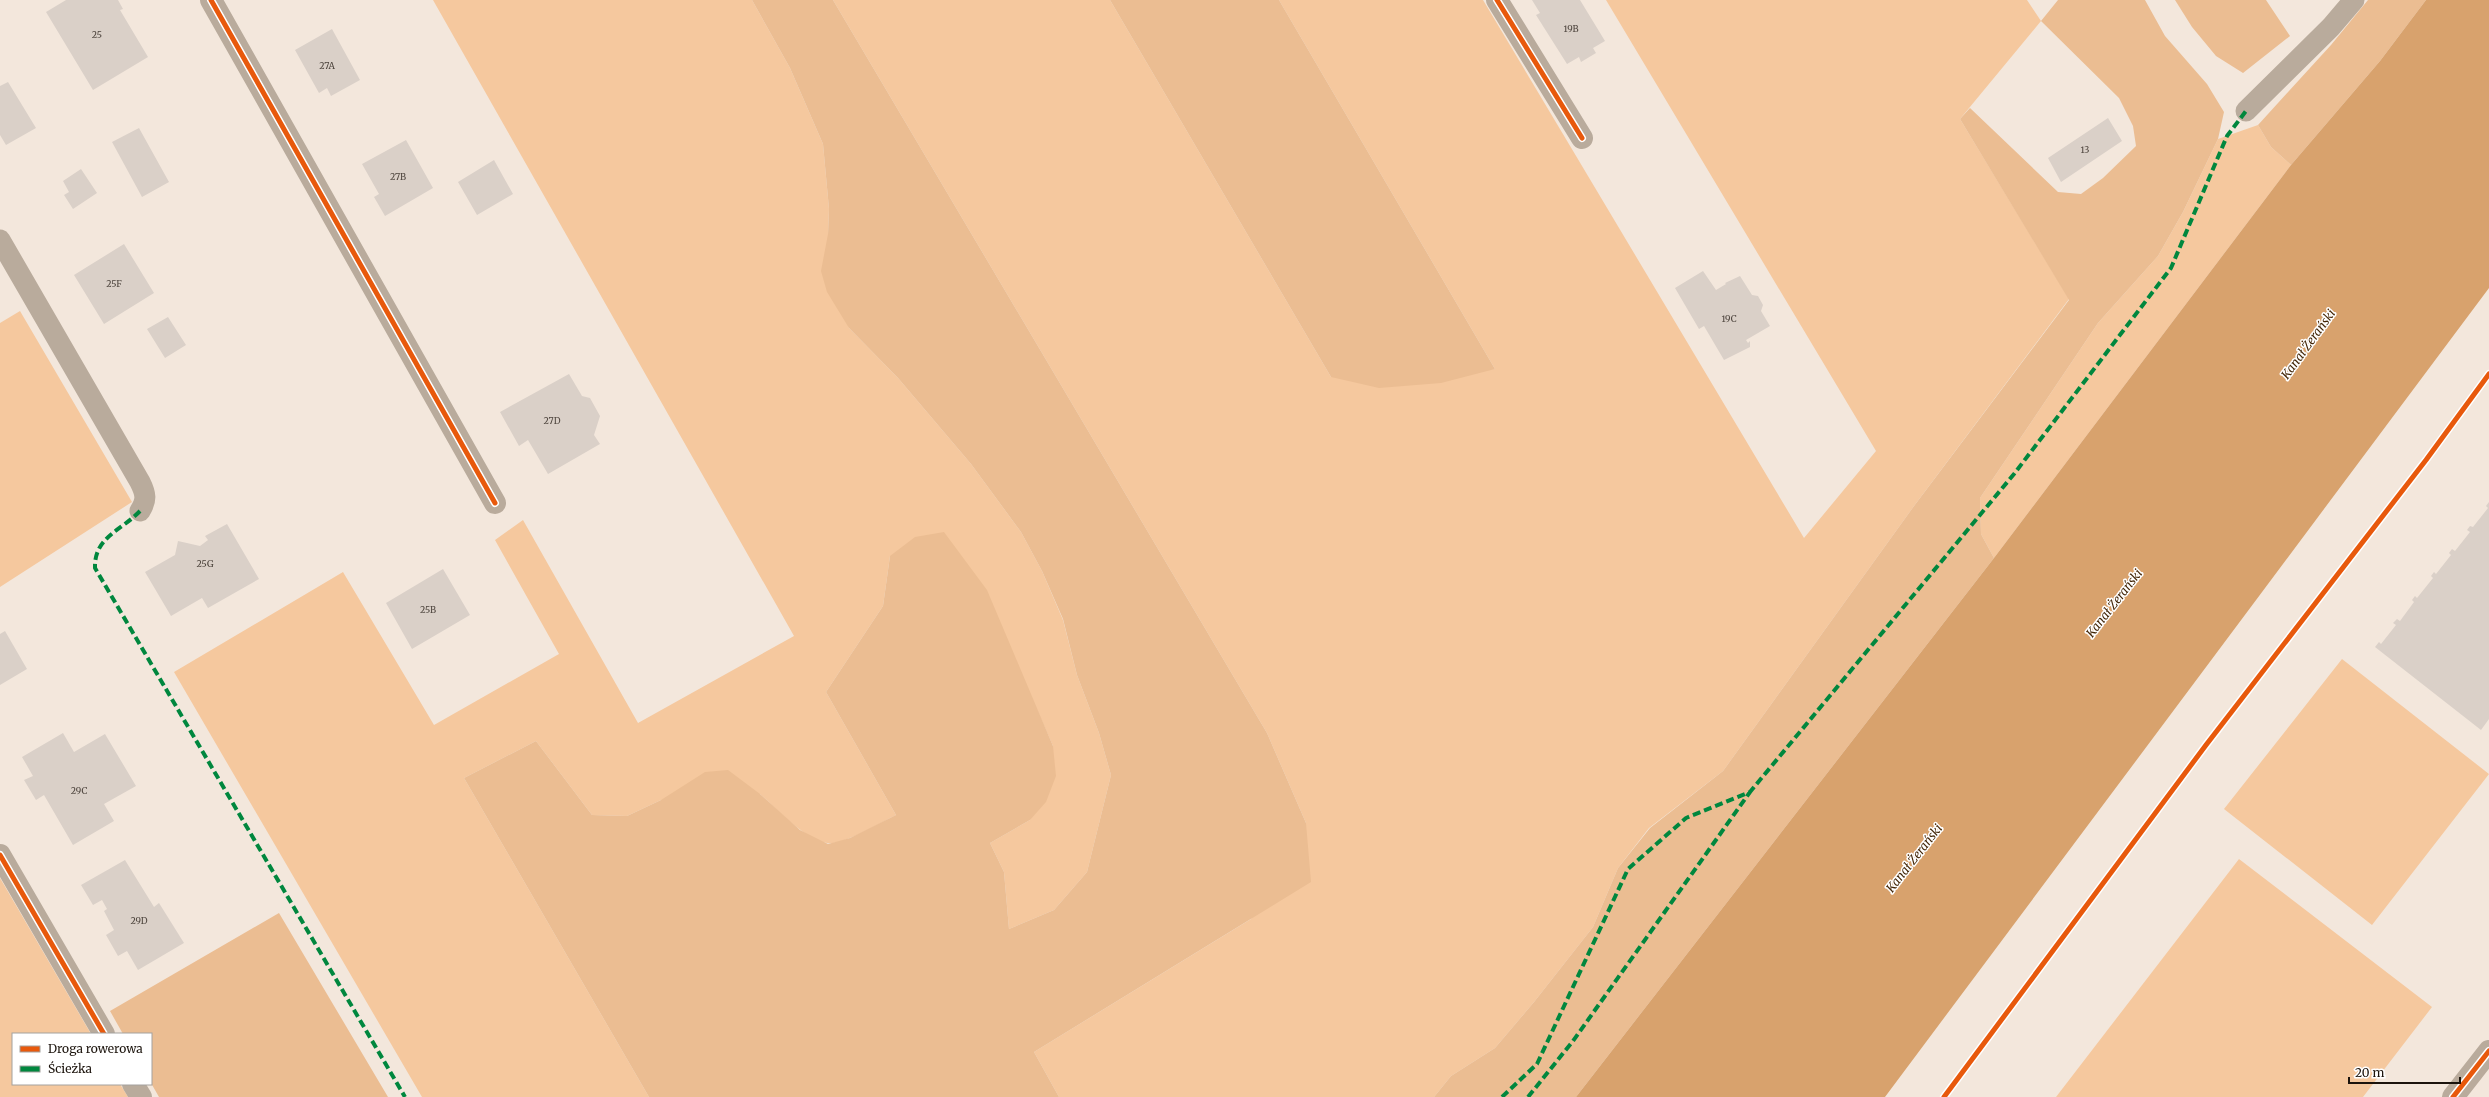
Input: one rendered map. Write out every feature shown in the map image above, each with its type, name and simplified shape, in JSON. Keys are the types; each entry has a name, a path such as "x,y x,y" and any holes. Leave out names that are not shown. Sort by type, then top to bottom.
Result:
{"street":[{"path":"211,0 495,503"},
{"path":"1497,0 1582,138"},
{"path":"0,855 103,1033"},
{"path":"2453,1097 2489,1051"},
{"path":"134,1085 141,1097"}],"lane":[{"path":"2246,111 2331,27 2354,0"},
{"path":"0,240 140,482 145,493 146,502 140,511"}],"shaded area":[{"path":"433,0 752,0 790,68 823,144 829,209 828,234 849,328 898,378 971,464 1021,532 1042,571 1063,620 1077,675 1099,733 1111,775 1087,872 1054,910 1009,929 1004,872 990,843 1030,820 1053,746 1001,628 890,556 883,606 826,692 896,815 872,828 834,843 819,841 792,823 760,794 661,800 627,816 592,815 536,741 464,778 649,1097 422,1097 174,672 343,572 434,725 559,654 495,540 523,520 638,723 794,636"},
{"path":"752,0 833,0 1267,733 1306,823 1311,882 1034,1052 1059,1097 649,1097 464,778 536,741 592,815 627,816 661,800 705,772 728,770 760,794 800,830 828,844 850,838 896,815 826,692 883,606 890,556 915,537 944,532 987,590 1053,746 1056,776 1046,802 1030,820 990,843 1004,872 1009,929 1054,910 1087,872 1111,775 1099,733 1077,675 1063,619 1042,571 1021,532 971,464 898,378 849,328 827,292 821,271 828,234 829,209 823,144 790,68"},
{"path":"833,0 1110,0 1331,377 1495,369 1279,0 1483,0 1804,538 1876,451 1606,0 2027,0 2041,21 1960,119 2069,299 1914,506 1723,771 1649,828 1618,868 1593,927 1534,1002 1495,1048 1451,1076 1434,1097 1059,1097 1034,1052 1251,919 1306,823 1267,733"},
{"path":"1110,0 1279,0 1495,369 1441,383 1379,388 1331,377"},
{"path":"2058,0 2145,0 2165,36 2207,84 2224,112 2218,139 2183,212 2158,256 2098,323 1980,498 1981,534 1994,558 1576,1097 1434,1097 1451,1076 1495,1048 1534,1002 1593,927 1618,868 1650,828 1723,771 1914,506 2069,300 1960,119 1970,108 2058,192 2081,194 2103,178 2136,146 2133,126 2119,98 2041,21"},
{"path":"2175,0 2266,0 2290,36 2243,73 2216,56 2192,27"},
{"path":"2368,0 2426,0 2380,61 2291,165 2271,147 2258,125 2331,45"},
{"path":"2258,125 2271,147 2291,165 1994,558 1981,534 1980,498 2098,323 2158,256 2183,212 2218,139"},
{"path":"20,311 132,502 0,587 0,323"},
{"path":"2342,659 2489,774 2372,925 2224,809"},
{"path":"2239,859 2432,1007 2363,1097 2056,1097"},
{"path":"0,878 90,1033 12,1033 12,1085 121,1085 128,1097 0,1097"},
{"path":"279,913 388,1097 159,1097 152,1085 152,1033 122,1033 110,1011"}],"water":[{"name":"Kanał Żerański","path":"2426,0 2489,0 2489,288 1885,1097 1576,1097 1994,558 2291,165 2380,61"}],"building":[{"path":"66,0 118,0 123,9 120,10 148,57 93,90 46,12"},
{"path":"1532,0 1580,0 1605,41 1593,48 1596,53 1581,62 1579,57 1567,64 1536,15 1540,13"},
{"path":"332,29 360,80 331,96 327,88 319,93 295,50"},
{"path":"8,82 36,128 6,145 0,135 0,86"},
{"path":"2108,118 2122,141 2061,182 2048,158"},
{"path":"139,128 169,182 142,197 112,142"},
{"path":"406,140 433,188 385,216 374,197 379,194 362,164"},
{"path":"494,160 513,194 477,215 458,182"},
{"path":"81,169 97,193 73,209 64,195 69,192 63,181"},
{"path":"124,244 154,293 104,324 74,275"},
{"path":"1703,271 1716,290 1726,284 1725,283 1740,276 1752,295 1758,296 1763,305 1761,311 1770,326 1746,340 1748,343 1750,341 1750,347 1724,360 1704,326 1699,329 1675,288"},
{"path":"168,317 186,345 165,358 147,329"},
{"path":"569,374 582,396 590,398 600,416 594,435 600,444 548,474 528,440 519,446 500,412"},
{"path":"2489,502 2489,719 2481,730 2375,647 2379,642 2381,644 2396,625 2393,623 2397,619 2400,621 2414,602 2412,600 2415,596 2417,598 2433,578 2431,576 2434,572 2436,574 2451,555 2449,553 2452,549 2455,551 2470,532 2467,530 2470,526 2473,527 2488,508 2486,506"},
{"path":"227,524 259,579 208,608 202,598 171,616 145,572 175,555 178,541 200,546 208,540 205,536"},
{"path":"443,569 470,615 412,649 386,603"},
{"path":"5,631 27,669 0,685 0,634"},
{"path":"63,733 74,752 105,734 136,786 104,804 114,821 73,845 44,795 36,800 24,780 33,776 22,757"},
{"path":"125,860 154,907 159,903 184,943 138,970 127,951 118,956 106,935 114,930 104,911 107,909 102,900 93,905 81,885"}],"marked path":[{"path":"1502,1097 1537,1064 1628,869 1686,818 1750,792 2014,474 2171,268 2227,136 2246,111"},
{"path":"140,511 110,535 104,542 96,557 95,568 405,1097"},
{"path":"1528,1097 1573,1041 1750,792"}],"cycle path":[{"path":"211,0 495,503"},
{"path":"1497,0 1582,138"},
{"path":"1944,1097 2206,745 2426,460 2489,374"},
{"path":"0,855 103,1033"},
{"path":"2453,1097 2489,1051"}]}
